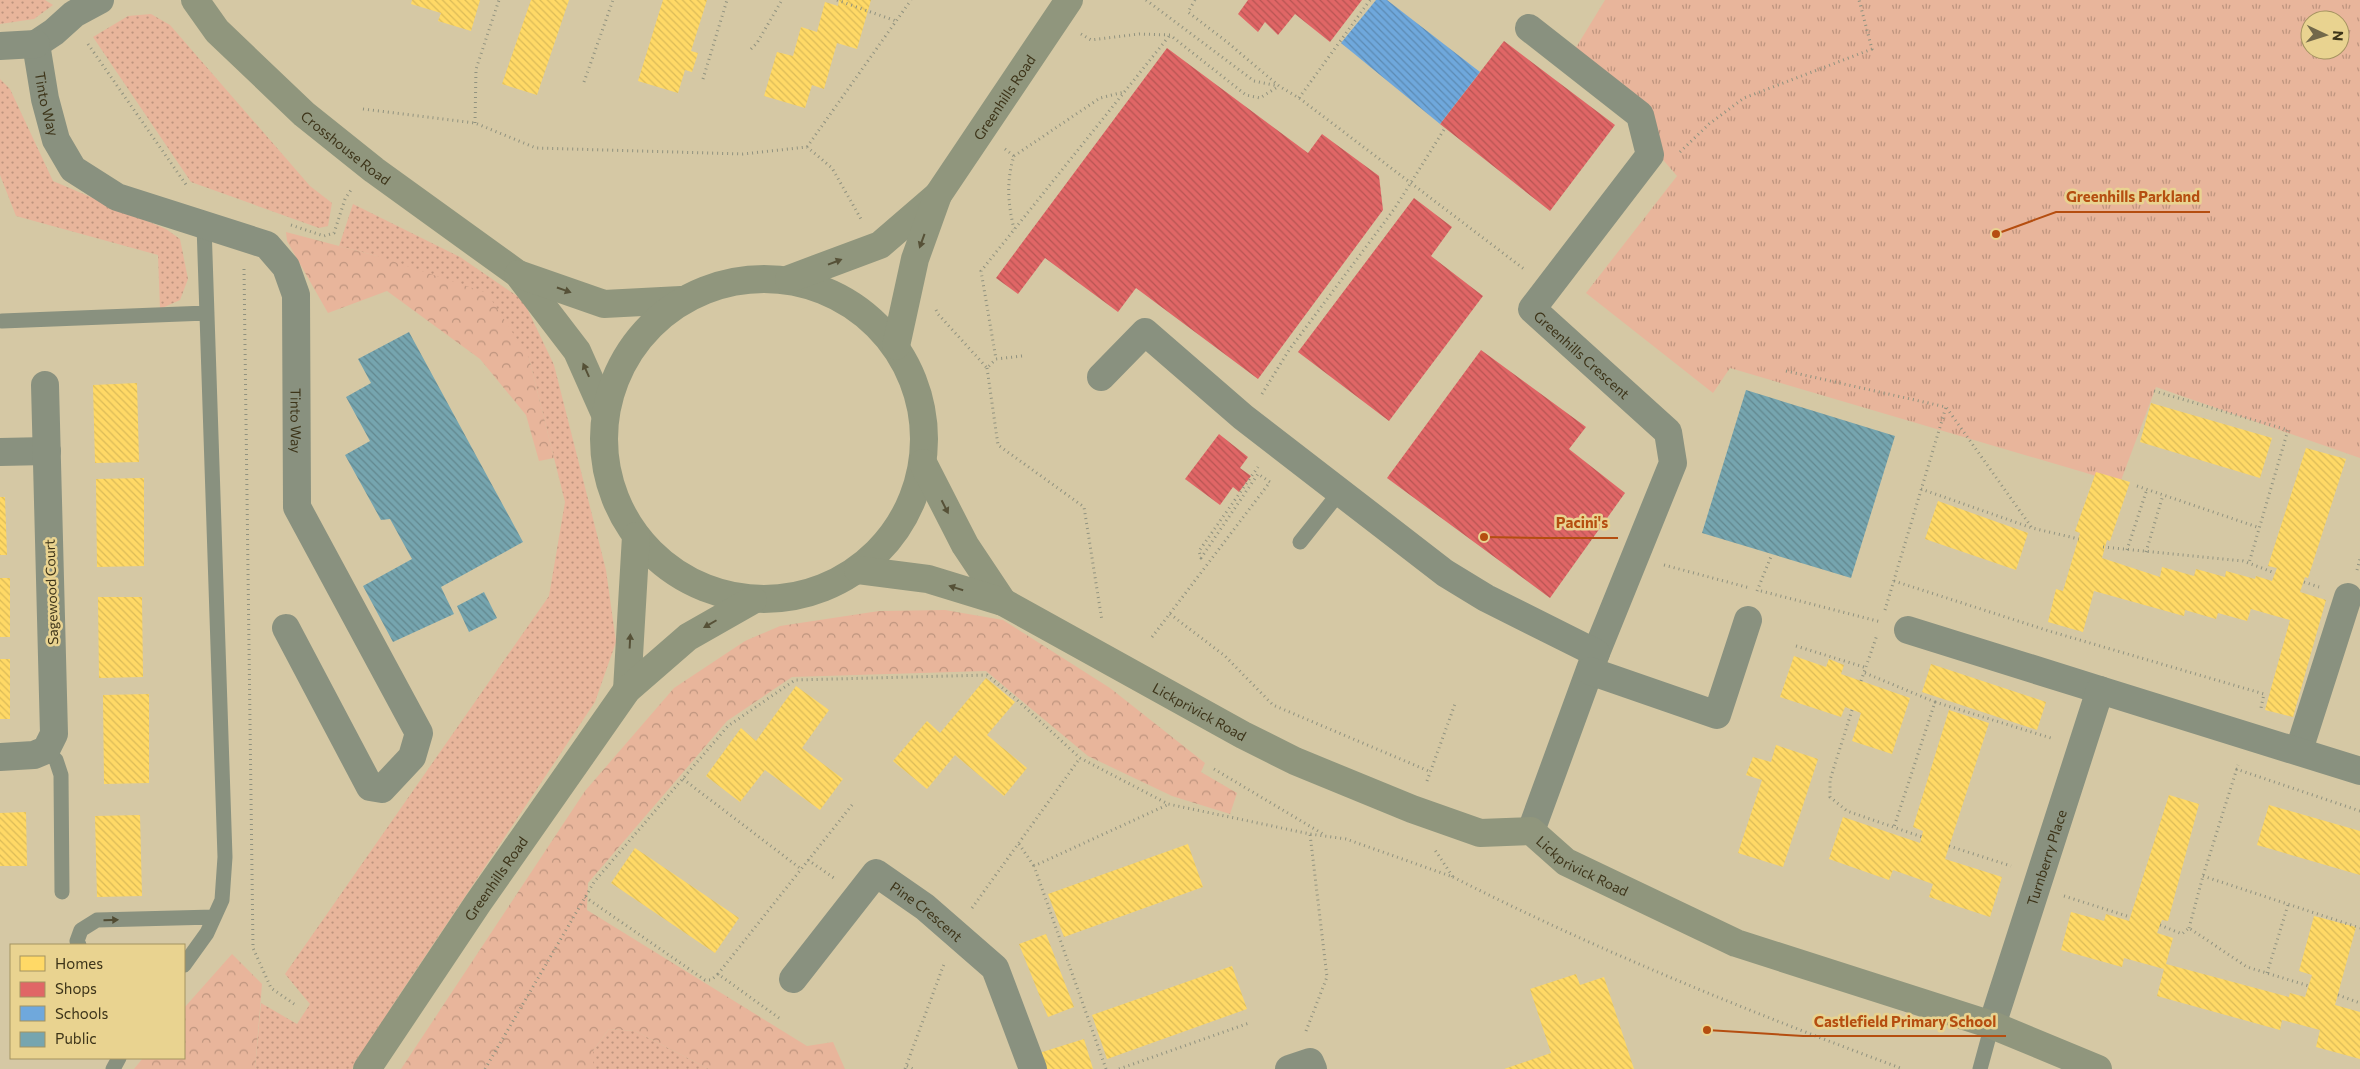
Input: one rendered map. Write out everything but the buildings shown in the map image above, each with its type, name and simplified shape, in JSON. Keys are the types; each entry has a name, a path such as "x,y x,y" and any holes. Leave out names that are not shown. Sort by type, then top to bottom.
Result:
{"street":[{"path":"0,46 36,44 54,32 74,14 100,0"},
{"name":"Crosshouse Road","path":"195,0 217,31 304,114 368,165 518,274 577,351 605,414"},
{"name":"Greenhills Road","path":"896,346 915,259 938,195 1069,0"},
{"name":"Greenhills Crescent","path":"1529,28 1640,115 1650,155 1532,309 1668,432 1673,463 1593,662 1532,832"},
{"name":"Tinto Way","path":"36,44 45,99 56,140 73,169 117,197 267,245 286,267 296,295 297,507 419,733 412,757 382,789 370,787 286,628"},
{"name":"Greenhills Road","path":"789,279 880,245 938,195"},
{"name":"Crosshouse Road","path":"518,274 604,304 681,300"},
{"path":"789,279 830,291 867,314 896,346 915,382 924,422 923,463 911,504 888,540 858,570 810,594 752,600 708,590 668,568 636,536 615,499 604,457 605,414 619,369 645,330 681,300 734,280 789,279"},
{"path":"1101,377 1145,332 1243,418 1445,573 1593,662 1717,715 1748,620"},
{"name":"Sagewood Court","path":"45,385 55,714 54,734 46,750"},
{"path":"0,452 47,451"},
{"name":"Lickprivick Road","path":"923,463 964,545 1003,602"},
{"path":"627,690 636,536"},
{"name":"Lickprivick Road","path":"858,570 928,579 1003,602 1243,735 1295,761 1412,809 1480,833 1532,832 1566,862 1736,943 1992,1025 2098,1069"},
{"path":"2299,750 2348,597"},
{"name":"Greenhills Road","path":"367,1069 478,903 627,690 688,638 752,600"},
{"path":"1908,630 2299,750 2360,771"},
{"name":"Turnberry Place","path":"1992,1025 2100,690"},
{"path":"0,757 34,755 46,750"},
{"name":"Pine Crescent","path":"793,979 867,867 925,907 996,968 1033,1069"}],"lane":[{"path":"185,964 206,933 222,900 226,857 204,226"},
{"path":"2,320 207,313"},
{"path":"1300,542 1339,493"},
{"path":"46,750 56,760 61,775 62,892"},
{"path":"78,944 77,941 81,930 97,920 214,917"},
{"path":"1980,1069 1992,1025"}],"path":[{"path":"475,123 476,69 499,0"},
{"path":"584,82 614,0"},
{"path":"703,79 727,0"},
{"path":"751,49 757,43 782,0"},
{"path":"837,0 896,22"},
{"path":"363,109 475,123 536,148 743,154 807,146 911,0"},
{"path":"1146,0 1254,81 1280,86"},
{"path":"1195,0 1188,12 1280,86 1412,182 1548,288"},
{"path":"1299,98 1370,0"},
{"path":"1640,168 1672,160 1709,124 1744,98 1872,49 1859,0"},
{"path":"1091,40 1139,34 1170,35 1246,95 1260,98 1280,86"},
{"path":"996,359 982,271 1170,35"},
{"path":"1014,230 1010,212 1008,186 1009,170 1014,156 1100,98 1124,92"},
{"path":"1243,418 1268,385 1289,350 1412,182 1445,128"},
{"path":"982,130 1014,156"},
{"path":"807,146 832,168 861,220 880,245"},
{"path":"282,222 324,236 334,233 344,199 368,165"},
{"path":"910,281 931,288 938,314 987,368 998,445 1084,507 1108,660"},
{"path":"987,368 996,359 1022,356"},
{"path":"1786,372 1946,407 2032,528"},
{"path":"2154,391 2288,430 2250,564"},
{"path":"1861,681 1867,668 1894,581 1946,407"},
{"path":"1152,637 1270,482 1258,474 1201,558 1199,551 1263,460"},
{"path":"2137,486 2260,528"},
{"path":"2127,550 2147,489"},
{"path":"1921,490 2032,528 2079,539"},
{"path":"2146,552 2163,495"},
{"path":"2104,547 2243,561 2275,573"},
{"path":"1748,620 1772,554"},
{"path":"1635,558 1908,630"},
{"path":"1894,581 2049,631 2264,694 2253,736 2236,769 2189,928 2182,934 2160,925"},
{"path":"1170,614 1225,656 1273,705 1431,772"},
{"path":"1796,646 1867,668"},
{"path":"1865,673 1935,702 2081,747"},
{"path":"485,1069 594,882 728,726 795,680 987,675 1080,758 1168,804 1310,834 1346,839 1453,877 1500,901 1653,969 1903,1069"},
{"path":"1894,827 1935,702"},
{"path":"1412,809 1431,772 1455,704"},
{"path":"1852,710 1830,780 1830,797 1847,811 1922,837"},
{"path":"913,1069 906,1067 955,933 1080,758"},
{"path":"1214,769 1326,836"},
{"path":"2236,769 2360,811"},
{"path":"683,780 801,869"},
{"path":"1034,866 1168,804"},
{"path":"585,896 705,980 711,980 718,974 852,805"},
{"path":"1298,1069 1327,977 1310,834"},
{"path":"1019,843 1034,866 1106,1069"},
{"path":"1949,846 2130,917"},
{"path":"1433,848 1453,877"},
{"path":"2203,876 2360,928"},
{"path":"2267,973 2288,905"},
{"path":"2189,928 2247,967 2309,986"},
{"path":"718,974 779,1018"},
{"path":"2338,995 2360,1003"},
{"path":"1119,1069 1249,1023"}],"green space":[{"path":"0,0 45,0 53,5 34,19 0,24"},
{"path":"1605,0 2360,0 2360,458 2156,387 2120,483 1730,368 1713,393 1586,293 1677,176 1572,54"},
{"path":"151,14 170,25 310,186 332,203 328,226 319,228 191,182 93,37 128,16"},
{"path":"0,79 10,89 53,181 166,229 180,239 188,279 180,300 160,309 158,255 16,216 0,175"},
{"path":"353,204 460,257 523,300 554,365 606,570 616,642 595,702 352,1069 255,1069 261,1003 297,1024 310,1004 285,974 549,596 565,502 529,358 377,256 339,246"},
{"path":"286,232 377,256 487,293 529,358 554,458 539,461 526,415 480,359 387,291 328,313 287,241"},
{"path":"945,610 1003,620 1110,688 1205,763 1201,772 1237,793 1230,814 1172,796 1088,756 986,671 792,677 727,721 588,883 587,910 807,1046 833,1042 845,1069 709,1069 635,1031 609,1029 593,1051 593,1069 401,1069 585,791 674,688 745,641 780,626 879,611"},
{"path":"232,954 262,984 255,1069 134,1069 142,1059 185,1059 185,1007"},
{"path":"609,1029 635,1031 709,1069 593,1069 593,1051"}],"place":[{"name":"Greenhills Parkland","path":"1996,234"},
{"name":"Pacini's","path":"1484,537"},
{"name":"Castlefield Primary School","path":"1707,1030"}]}
